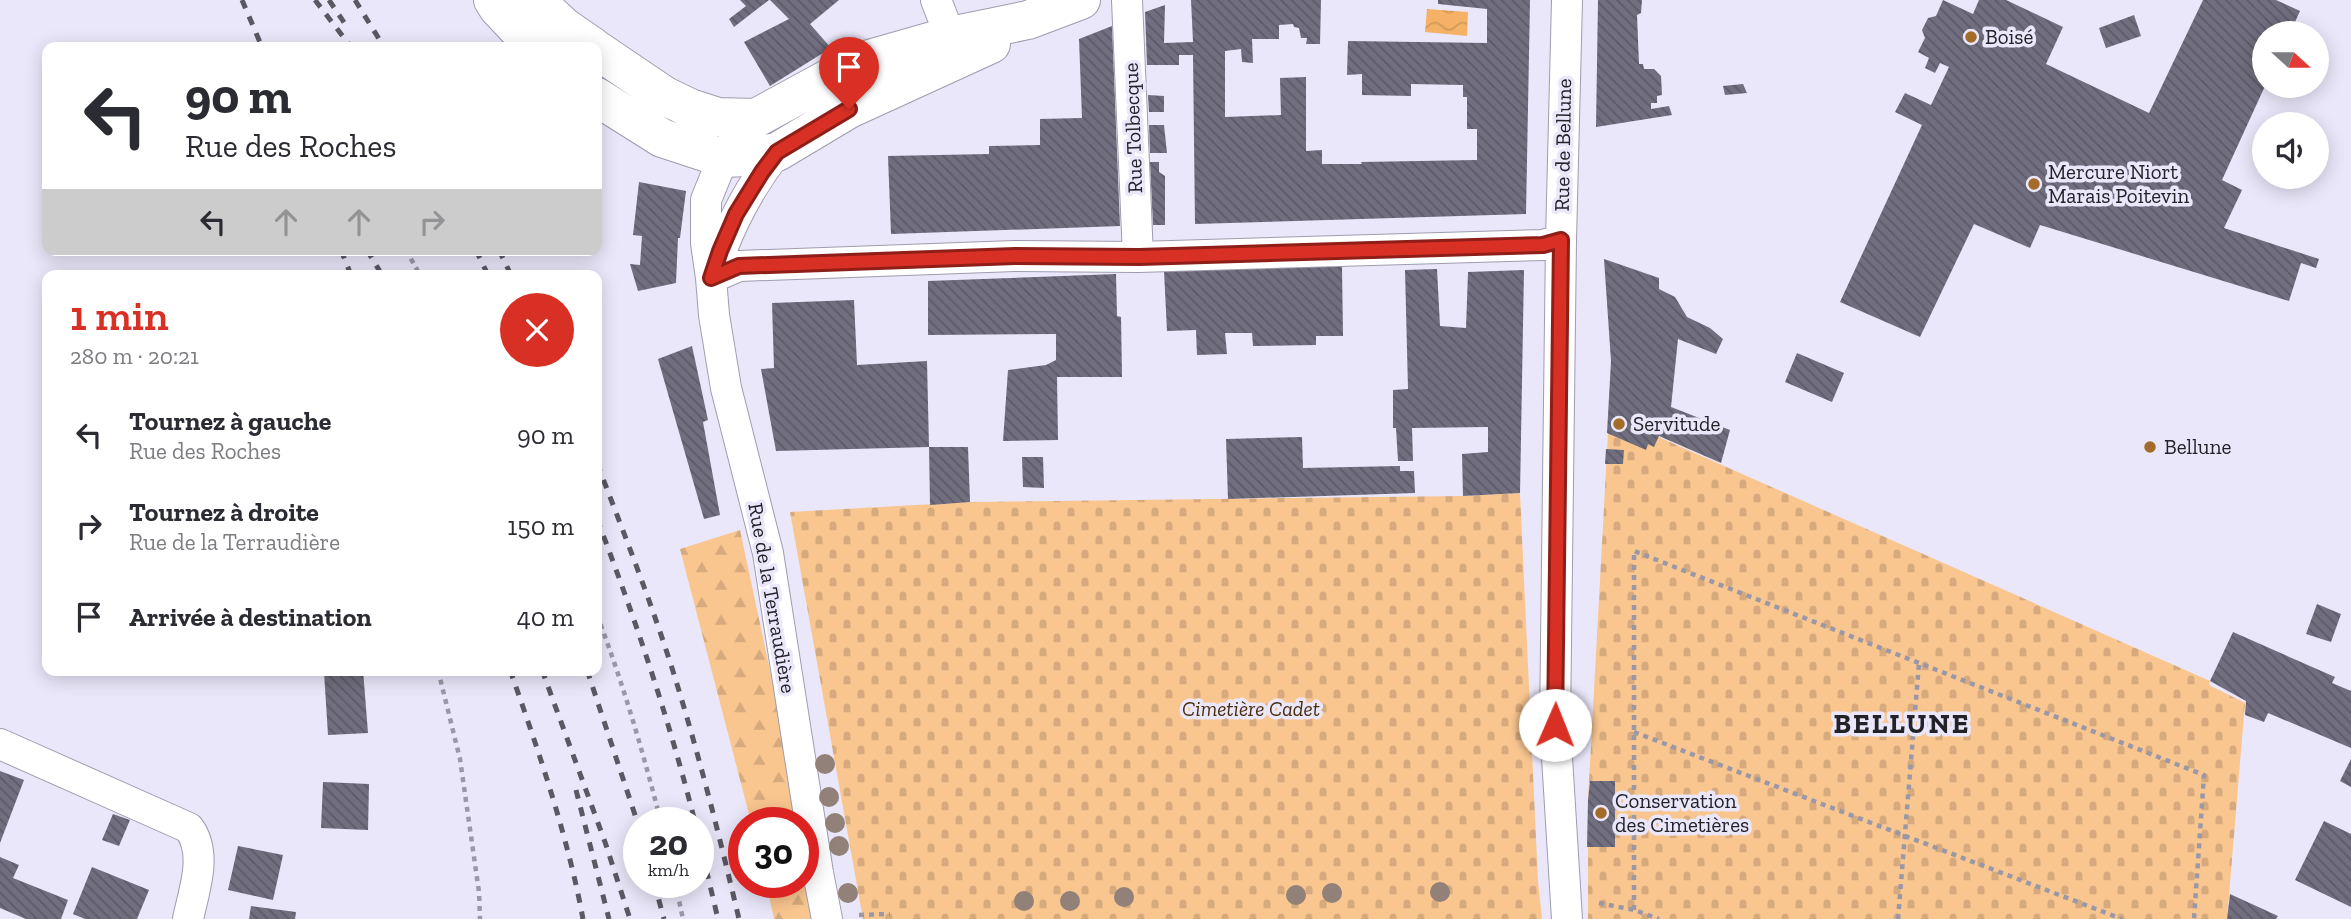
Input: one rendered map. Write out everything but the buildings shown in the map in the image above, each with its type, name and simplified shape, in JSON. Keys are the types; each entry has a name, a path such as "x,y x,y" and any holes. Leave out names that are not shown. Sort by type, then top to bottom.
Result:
{"main road":[{"path":"493,0 530,42"},
{"path":"535,0 585,42"},
{"name":"Rue de la Terraudière","path":"756,118 859,62 950,36 1028,20 1082,0"},
{"name":"Rue de la Terraudière","path":"777,152 849,109 985,48 1028,20"},
{"path":"602,54 664,96 690,108 718,117 756,118"},
{"path":"602,100 662,138 723,158 777,152"}],"street":[{"path":"936,0 950,36"},
{"name":"Rue Tolbecque","path":"1127,0 1139,257"},
{"name":"Rue de Bellune","path":"1567,0 1555,725 1577,910"},
{"name":"Rue de la Terraudière","path":"756,118 731,145 723,158 706,200 706,243 726,388 768,553 818,873 839,918"},
{"name":"Rue de la Terraudière","path":"711,278 736,214 777,152"},
{"path":"711,278 739,266 1015,256 1139,257 1543,245 1561,240"},
{"path":"0,744 189,828 197,838 200,856 188,919"}],"path":[{"path":"1634,909 1634,551 2204,775 2194,919"},
{"path":"602,628 620,673 657,807"},
{"path":"1898,919 1919,663"},
{"path":"439,676 460,759 479,892 480,919"},
{"path":"1634,732 2122,919"},
{"path":"679,898 684,919"},
{"path":"1577,910 1634,909 1659,919"},
{"path":"839,918 890,914"}],"green space":[{"path":"1609,415 2210,681 2209,685 2245,703 2227,919 1588,919 1588,800"},
{"name":"Cimetière Cadet","path":"1520,493 1542,919 863,919 790,512 970,502"},
{"path":"740,530 782,727 795,807 747,807 680,549"},
{"path":"769,898 810,898 814,919 774,919"}],"water":[{"path":"1427,9 1468,12 1467,36 1425,32"}],"railway":[{"path":"242,0 260,42"},
{"path":"315,0 347,42"},
{"path":"329,0 345,24"},
{"path":"355,0 381,42"},
{"path":"343,256 349,270"},
{"path":"371,256 379,270"},
{"path":"479,256 486,270"},
{"path":"502,256 509,270"},
{"path":"602,476 672,668 708,793 739,919"},
{"path":"602,532 650,669 691,807"},
{"path":"512,676 561,825 583,919"},
{"path":"544,676 630,919"},
{"path":"589,676 632,807"},
{"path":"576,790 609,919"},
{"path":"658,898 664,919"},
{"path":"713,898 718,919"}],"place":[{"name":"Boisé","path":"1971,37"},
{"name":"Mercure Niort Marais Poitevin","path":"2034,184"},
{"name":"Servitude","path":"1619,424"},
{"name":"Bellune","path":"2150,447"},
{"name":"Conservation des Cimetières","path":"1601,813"}],"district":[{"name":"BELLUNE","path":"1902,723"}],"route":[{"path":"849,109 777,152 736,214 711,278 739,266 1015,256 1139,257 1543,245 1561,240 1555,725"}]}
